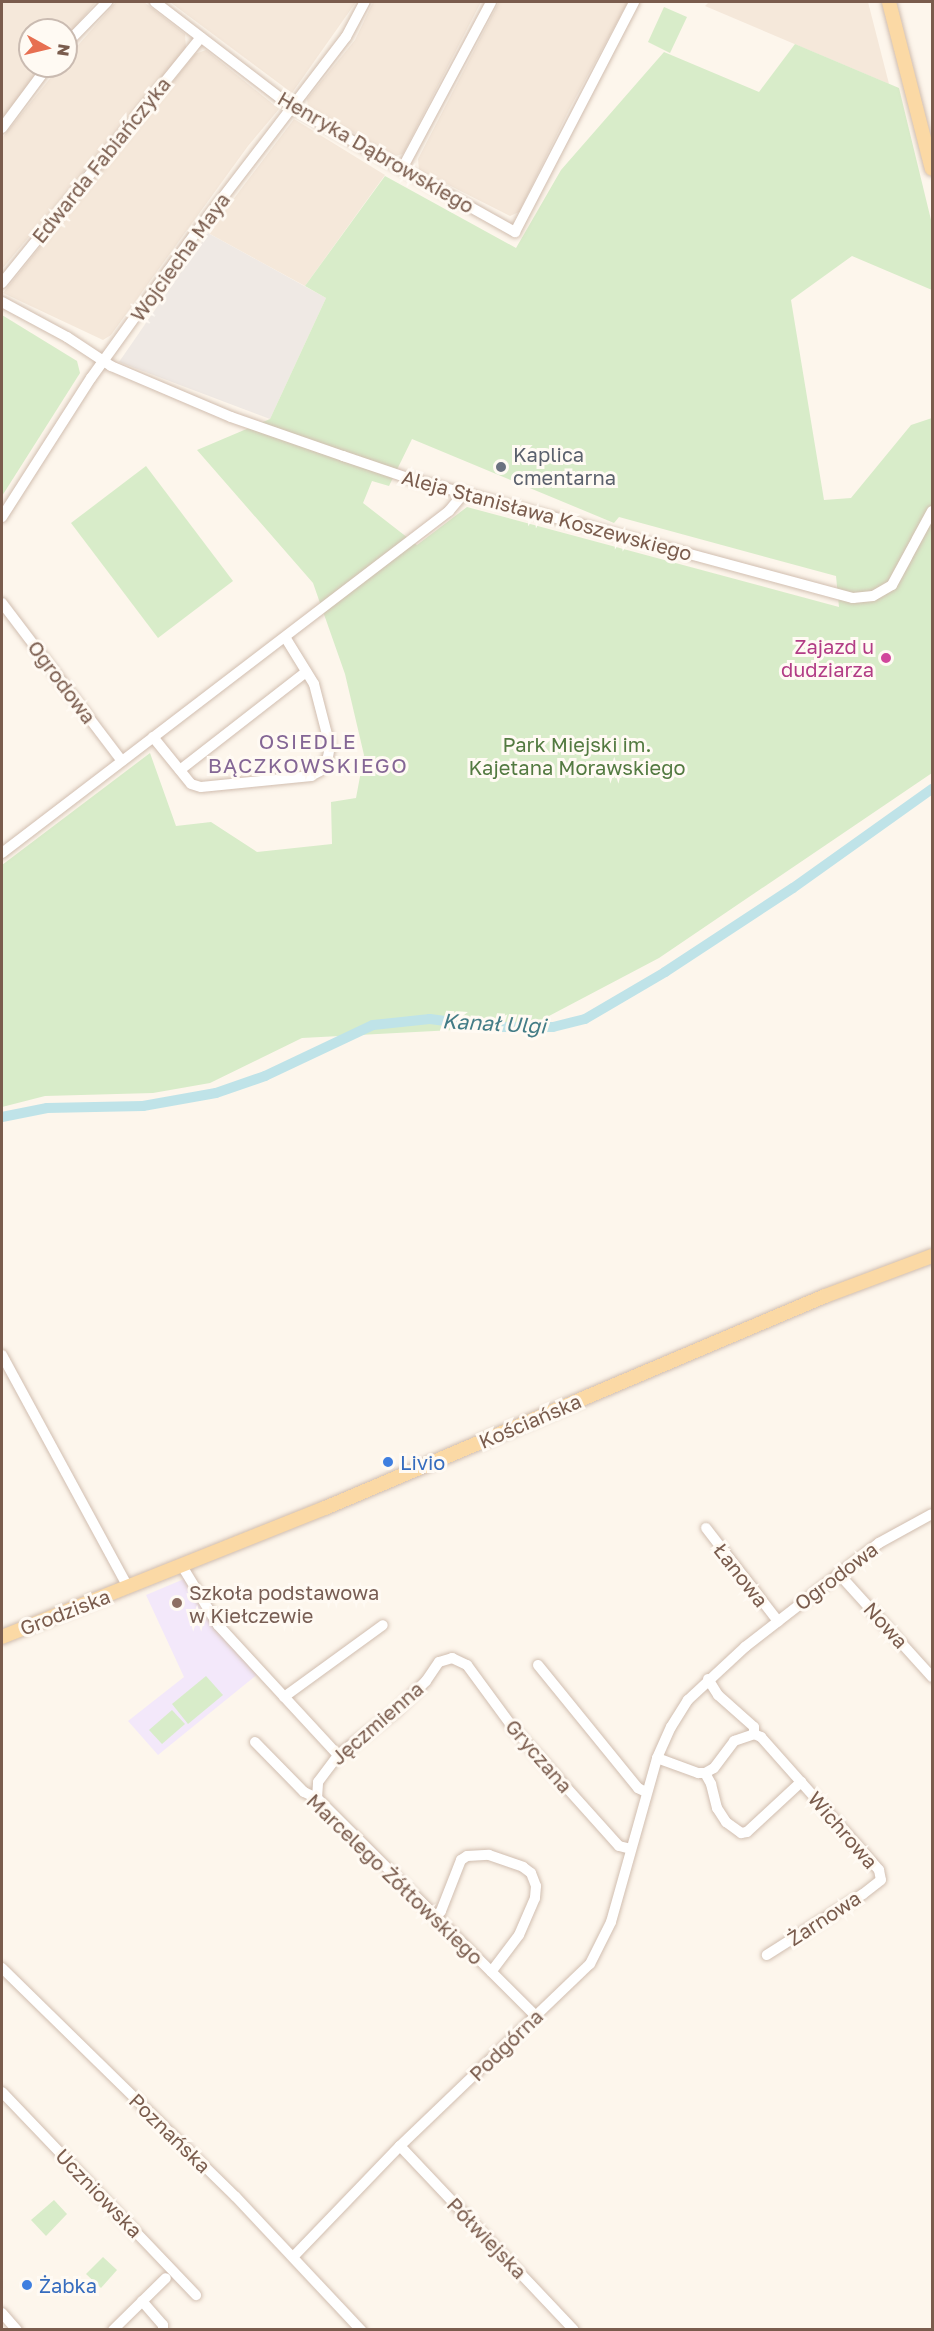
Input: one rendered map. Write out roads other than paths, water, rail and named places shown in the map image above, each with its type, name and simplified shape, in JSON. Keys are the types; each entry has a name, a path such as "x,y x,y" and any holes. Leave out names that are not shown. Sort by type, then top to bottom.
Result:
{"main road":[{"path":"889,2 933,169"},
{"name":"Kościańska","path":"128,1587 825,1296 933,1256"},
{"name":"Grodziska","path":"2,1637 128,1587"}],"street":[{"path":"78,32 107,2"},
{"name":"Henryka Dąbrowskiego","path":"155,2 292,107 515,232 634,2"},
{"name":"Wojciecha Maya","path":"2,517 103,362 197,231 346,37 365,2"},
{"path":"403,168 490,2"},
{"name":"Edwarda Fabiańczyka","path":"2,283 201,37"},
{"path":"2,128 39,78"},
{"name":"Aleja Stanisława Koszewskiego","path":"2,302 58,332 103,362 248,423 408,478 860,598 879,594 897,579 933,511"},
{"path":"2,853 449,511 465,493"},
{"name":"Ogrodowa","path":"2,603 122,761"},
{"path":"153,737 191,784 201,787 311,776 320,771 328,757 330,746 314,684 285,638"},
{"path":"180,770 306,672"},
{"path":"2,1355 128,1587"},
{"name":"Ogrodowa","path":"745,1647 879,1543 933,1514"},
{"name":"Łanowa","path":"706,1528 778,1621"},
{"path":"182,1566 218,1625 338,1755"},
{"name":"Nowa","path":"839,1574 933,1677"},
{"path":"284,1697 383,1625"},
{"name":"Podgórna","path":"294,2256 400,2146 578,1977 600,1947 611,1922 646,1792 670,1727 688,1700 745,1647"},
{"name":"Jęczmienna","path":"317,1798 318,1782 338,1755 395,1712 426,1681 439,1662 452,1658"},
{"name":"Gryczana","path":"452,1658 467,1665 514,1729 619,1846 631,1849"},
{"path":"538,1665 638,1788 646,1792"},
{"path":"657,1758 698,1773 705,1773 714,1768 734,1741 754,1734 754,1727 718,1695 708,1679"},
{"name":"Wichrowa","path":"754,1734 761,1737 879,1870 881,1880"},
{"name":"Marcelego Żółtowskiego","path":"255,1742 304,1792 317,1798 536,2016"},
{"name":"Wichrowa","path":"705,1773 711,1784 717,1808 726,1822 741,1833 747,1832 801,1782"},
{"path":"435,1918 441,1911 461,1860 467,1856 489,1855 523,1867 531,1873 536,1886 535,1898 519,1935 491,1972"},
{"name":"Żarnowa","path":"767,1955 881,1880"},
{"name":"Poznańska","path":"2,1968 294,2256 361,2330"},
{"name":"Uczniowska","path":"2,2092 196,2295"},
{"name":"Półwiejska","path":"400,2146 574,2330"},
{"path":"113,2330 166,2278"},
{"path":"142,2301 163,2325 163,2330"},
{"name":"Poznańska","path":"335,2301 355,2330"},
{"path":"2,2313 17,2330"}],"waterway":[{"name":"Kanał Ulgi","path":"2,1117 47,1108 143,1106 216,1093 265,1076 373,1025 430,1019 491,1027 553,1027 585,1019 665,972 793,888 932,789"}],"place":[{"name":"Kaplica cmentarna","path":"501,467"},
{"name":"Zajazd u dudziarza","path":"886,658"},
{"name":"Livio","path":"388,1462"},
{"name":"Szkoła podstawowa w Kiełczewie","path":"177,1603"},
{"name":"Żabka","path":"27,2285"}],"district":[{"name":"OSIEDLE BĄCZKOWSKIEGO","path":"308,753"}],"park label":[{"name":"Park Miejski im. Kajetana Morawskiego","path":"577,756"}]}
